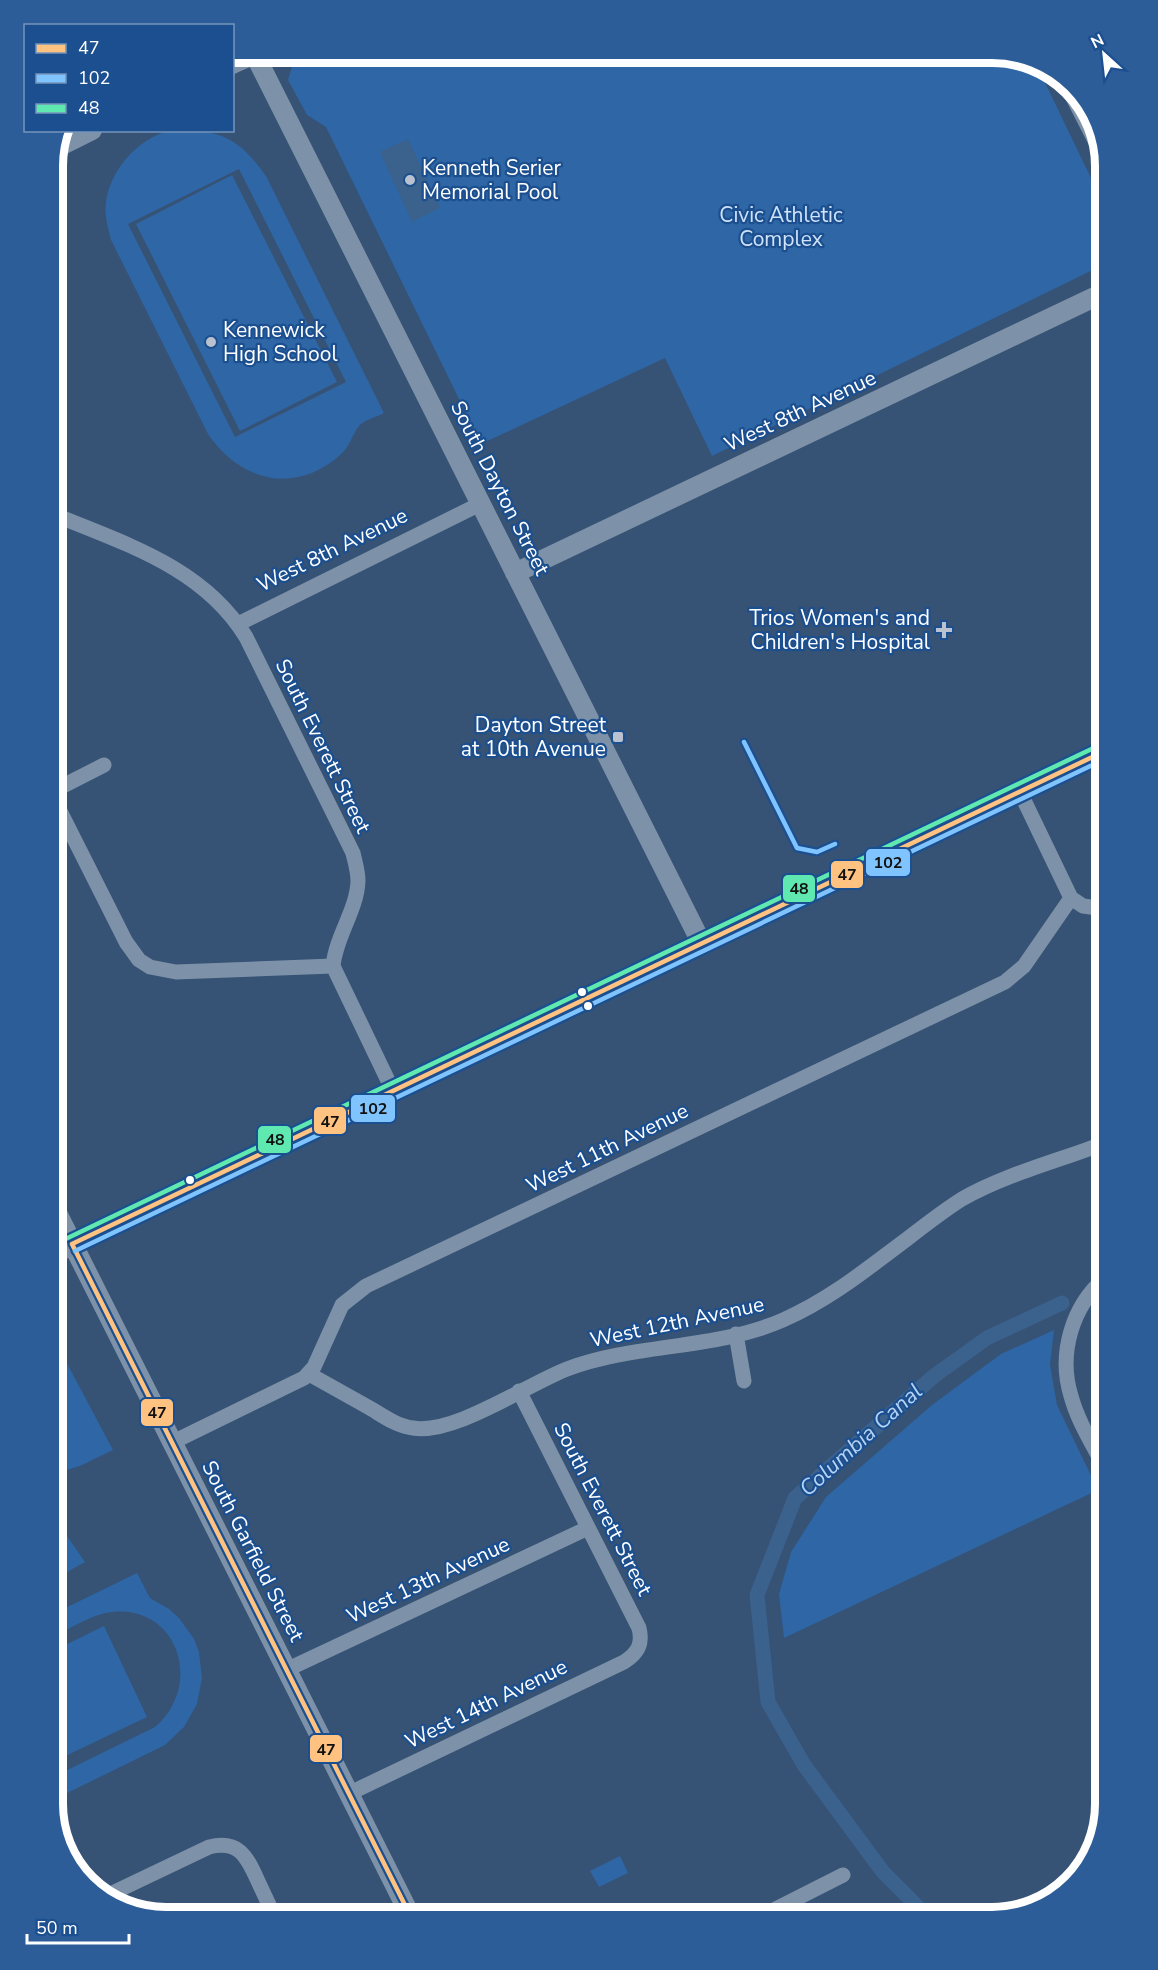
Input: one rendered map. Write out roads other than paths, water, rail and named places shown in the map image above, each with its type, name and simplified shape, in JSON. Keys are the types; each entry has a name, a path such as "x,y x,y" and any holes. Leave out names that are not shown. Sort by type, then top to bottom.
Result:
{"main road":[{"path":"63,1249 1095,757"}],"street":[{"name":"South Dayton Street","path":"260,63 702,944"},
{"path":"66,143 88,132"},
{"name":"West 8th Avenue","path":"515,573 1095,297"},
{"name":"West 8th Avenue","path":"238,624 480,504"},
{"name":"South Everett Street","path":"63,518 171,565 204,588 238,624 353,853 358,881 355,897 336,946 333,966"},
{"path":"63,786 104,765"},
{"path":"1020,792 1071,898 1083,906 1095,908"},
{"path":"63,817 126,942 139,960 150,967 176,972 333,966 393,1091"},
{"name":"West 11th Avenue","path":"309,1374 336,1315 342,1305 356,1292 1005,982 1029,961 1071,898"},
{"name":"West 12th Avenue","path":"309,1374 394,1422 413,1429 445,1426 560,1372 587,1362 769,1326 821,1301 855,1279 963,1199 1005,1180 1095,1147"},
{"name":"South Garfield Street","path":"63,1251 171,1443 406,1907"},
{"path":"1095,1287 1076,1316 1069,1337 1066,1374 1079,1417 1095,1447"},
{"path":"735,1334 744,1381"},
{"path":"171,1443 309,1374"},
{"name":"South Everett Street","path":"519,1391 639,1628 642,1636 639,1648"},
{"name":"West 13th Avenue","path":"286,1670 588,1528"},
{"name":"West 14th Avenue","path":"348,1794 624,1662 639,1648"},
{"path":"114,1892 209,1847 225,1845 233,1847 248,1860 270,1907"},
{"path":"796,1907 843,1875"}],"waterway":[{"name":"Columbia Canal","path":"918,1907 883,1872 804,1765 768,1702 757,1595 795,1498 934,1376 987,1338 1062,1303"}],"place":[{"name":"Kenneth Serier Memorial Pool","path":"410,180"},
{"name":"Kennewick High School","path":"211,342"},
{"name":"Trios Women's and Children's Hospital","path":"944,630"},
{"name":"Dayton Street at 10th Avenue","path":"618,737"}],"park label":[{"name":"Civic Athletic Complex","path":"781,227"}]}
